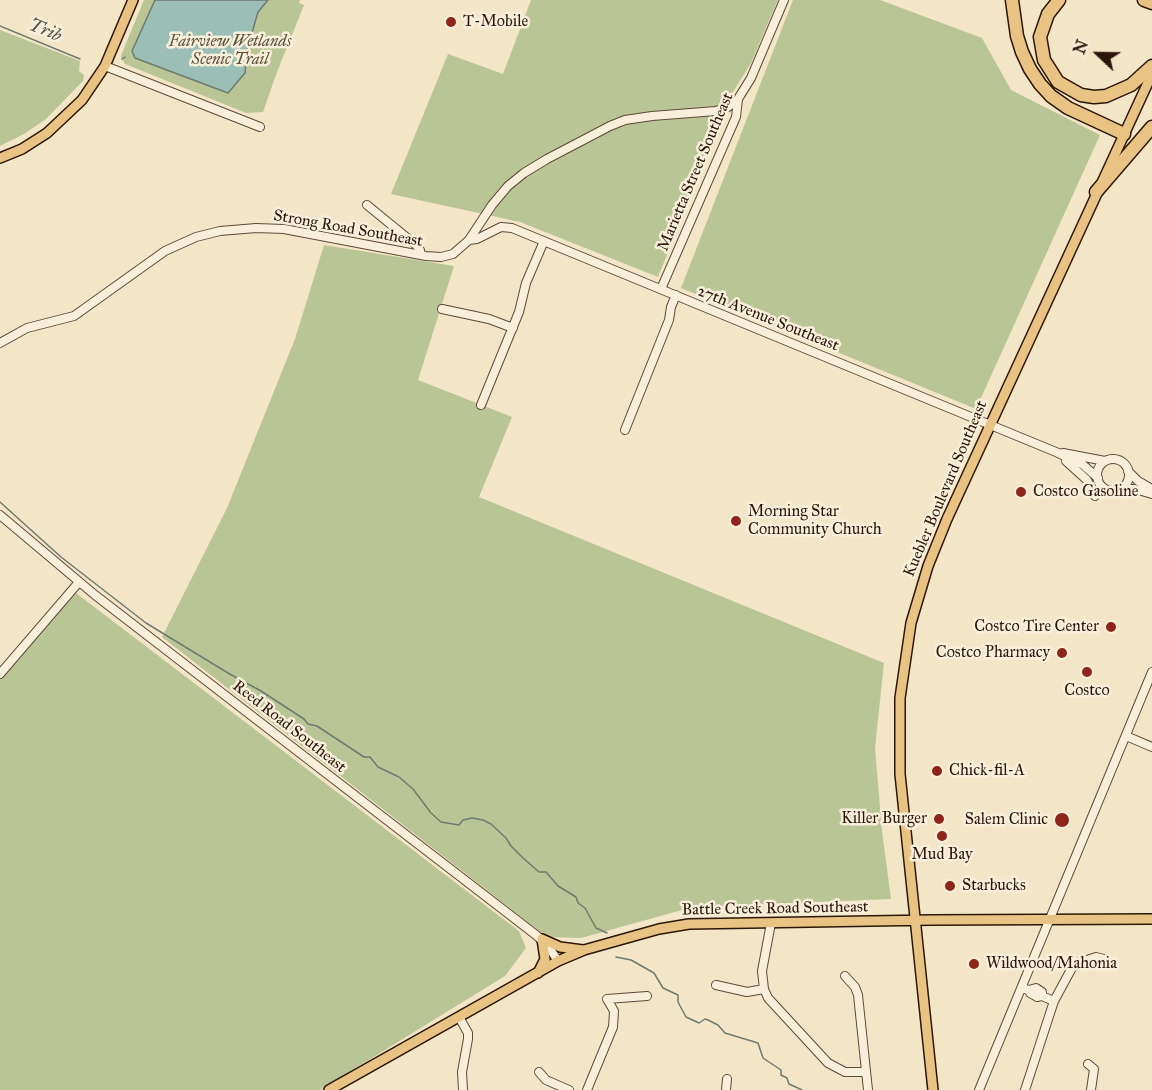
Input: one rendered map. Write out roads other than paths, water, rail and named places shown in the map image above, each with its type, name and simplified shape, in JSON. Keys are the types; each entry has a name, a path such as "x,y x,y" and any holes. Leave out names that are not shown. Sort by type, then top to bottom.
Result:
{"highway":[{"path":"1012,0 1022,52 1040,84 1051,96 1068,108 1124,134"},
{"path":"1059,0 1048,14 1040,37 1044,60 1058,82 1081,95 1106,96 1131,85 1152,66"},
{"path":"1144,0 1152,3"},
{"path":"1096,192 1152,127"}],"main road":[{"path":"0,158 30,144 64,119 82,100 105,66 133,0"},
{"name":"Kuebler Boulevard Southeast","path":"933,1090 900,774 900,698 911,623 928,567 990,425 1152,74"},
{"name":"Battle Creek Road Southeast","path":"329,1090 558,962 584,950 674,926 1152,919"},
{"path":"542,939 560,947 584,950"},
{"path":"538,973 545,959 542,939"}],"street":[{"name":"Marietta Street Southeast","path":"661,289 736,117 738,99 751,78 784,0"},
{"path":"105,66 260,127"},
{"name":"Strong Road Southeast","path":"0,343 27,328 74,316 165,251 188,240 220,231 256,228 284,230 420,255 447,256 458,251 469,240 497,197 516,179 600,131 634,118 716,111 728,107 738,99"},
{"path":"367,206 416,245 420,250 420,255"},
{"name":"27th Avenue Southeast","path":"469,240 477,239 495,228 506,226 1056,452 1082,464 1098,478"},
{"path":"482,405 519,312 526,283 544,241"},
{"path":"625,430 669,320 676,295"},
{"path":"442,309 489,319 513,328"},
{"path":"1056,452 1082,474 1095,496"},
{"name":"27th Avenue Southeast","path":"1056,452 1105,462"},
{"path":"1152,489 1138,482 1119,460 1105,462 1099,469 1098,478 1105,488 1135,489 1152,494"},
{"path":"1119,490 1128,481 1128,471"},
{"name":"Reed Road Southeast","path":"0,515 79,582 542,939 558,962"},
{"path":"0,674 79,582"},
{"path":"980,1090 1025,989 1051,919 1152,674"},
{"path":"1126,736 1152,747"},
{"path":"771,923 762,976 764,989 772,1004 828,1063 845,1071 866,1072"},
{"path":"1025,1090 1054,1001 1074,964 1096,957 1104,959"},
{"path":"844,976 857,991 868,1090"},
{"path":"716,985 747,992 764,989"},
{"path":"1025,989 1037,998 1042,996 1054,1001"},
{"path":"587,1090 613,1027 614,1011 607,999 647,996"},
{"path":"459,1017 468,1033 462,1072 463,1090"},
{"path":"1088,1064 1094,1070 1092,1090"},
{"path":"539,1071 546,1080 569,1090"},
{"path":"726,1090 727,1079"}],"water":[{"path":"155,0 268,0 258,12 247,50 245,73 228,93 135,58 132,51"}],"waterway":[{"name":"Trib","path":"0,26 80,59"},
{"path":"0,502 61,557 146,623 261,691 308,724 317,726 364,757 370,757 378,767 399,777 413,789 431,813 441,822 459,825 463,820 472,818 491,824 539,872 546,872 558,886 576,897 596,928 607,933"},
{"path":"616,957 631,960 654,973 663,988 678,995 678,1002 686,1017 699,1023 705,1019 708,1020 718,1025 725,1033 758,1043 763,1058 781,1070 781,1075 787,1078 789,1084 802,1090"}],"place":[{"name":"T-Mobile","path":"451,22"},
{"name":"Costco Gasoline","path":"1021,492"},
{"name":"Morning Star Community Church","path":"736,521"},
{"name":"Costco Tire Center","path":"1111,627"},
{"name":"Costco Pharmacy","path":"1062,653"},
{"name":"Costco","path":"1087,672"},
{"name":"Chick-fil-A","path":"937,771"},
{"name":"Killer Burger","path":"939,819"},
{"name":"Salem Clinic","path":"1062,820"},
{"name":"Mud Bay","path":"942,836"},
{"name":"Starbucks","path":"950,886"},
{"name":"Wildwood/Mahonia","path":"974,964"}],"park label":[{"name":"Fairview Wetlands Scenic Trail","path":"230,51"}]}
